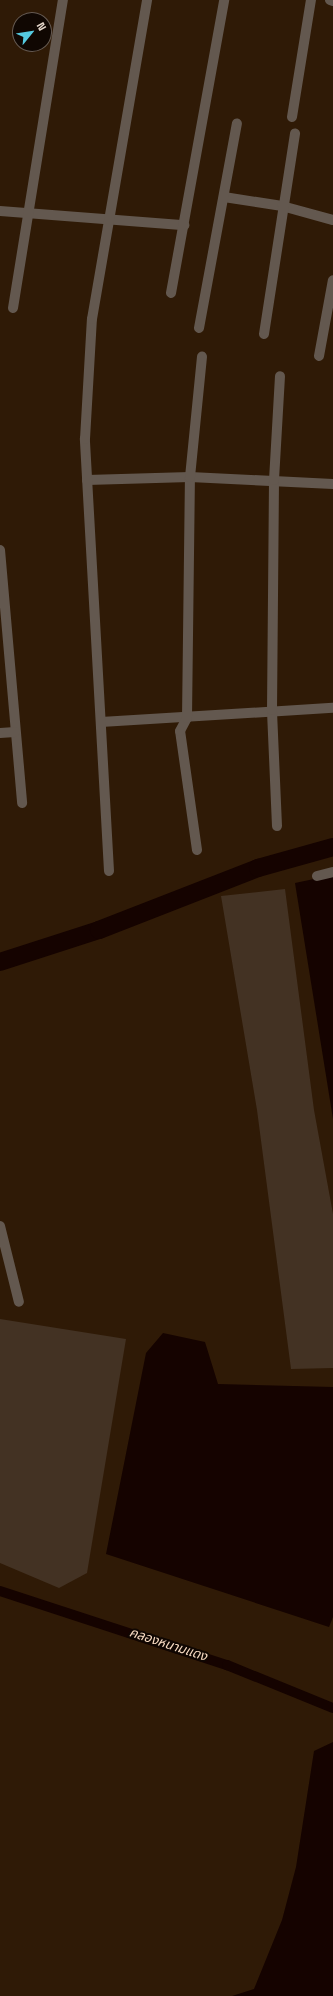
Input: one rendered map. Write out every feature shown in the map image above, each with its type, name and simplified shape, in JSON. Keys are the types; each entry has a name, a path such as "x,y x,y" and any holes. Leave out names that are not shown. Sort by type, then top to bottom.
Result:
{"street":[{"path":"13,308 63,0"},
{"path":"109,871 102,722 87,480 92,319 147,0"},
{"path":"171,293 224,0"},
{"path":"292,117 311,0"},
{"path":"199,328 237,123"},
{"path":"264,334 282,206 295,133"},
{"path":"224,197 282,206 333,220"},
{"path":"0,211 109,216 184,225"},
{"path":"319,356 333,280"},
{"path":"197,850 180,731 187,718 190,477 202,357"},
{"path":"277,826 272,710 274,480 280,376"},
{"path":"87,480 190,477 333,484"},
{"path":"0,550 22,803"},
{"path":"102,722 187,718 272,710 333,708"},
{"path":"0,733 15,732"},
{"path":"317,876 333,872"},
{"path":"0,1226 19,1302"}],"shaded area":[{"path":"333,875 333,1119 295,883"},
{"path":"285,889 314,1110 333,1214 333,1368 291,1369 257,1110 221,896"},
{"path":"0,1319 126,1339 87,1573 59,1588 0,1563"},
{"path":"163,1333 205,1342 218,1384 333,1387 333,1617 329,1627 106,1554 146,1353"},
{"path":"333,1742 333,1996 232,1996 254,1989 282,1920 296,1867 314,1751"}],"waterway":[{"path":"0,962 99,930 258,868 333,847"},
{"name":"คลองหนามแดง","path":"0,1591 227,1665 333,1708"}]}
